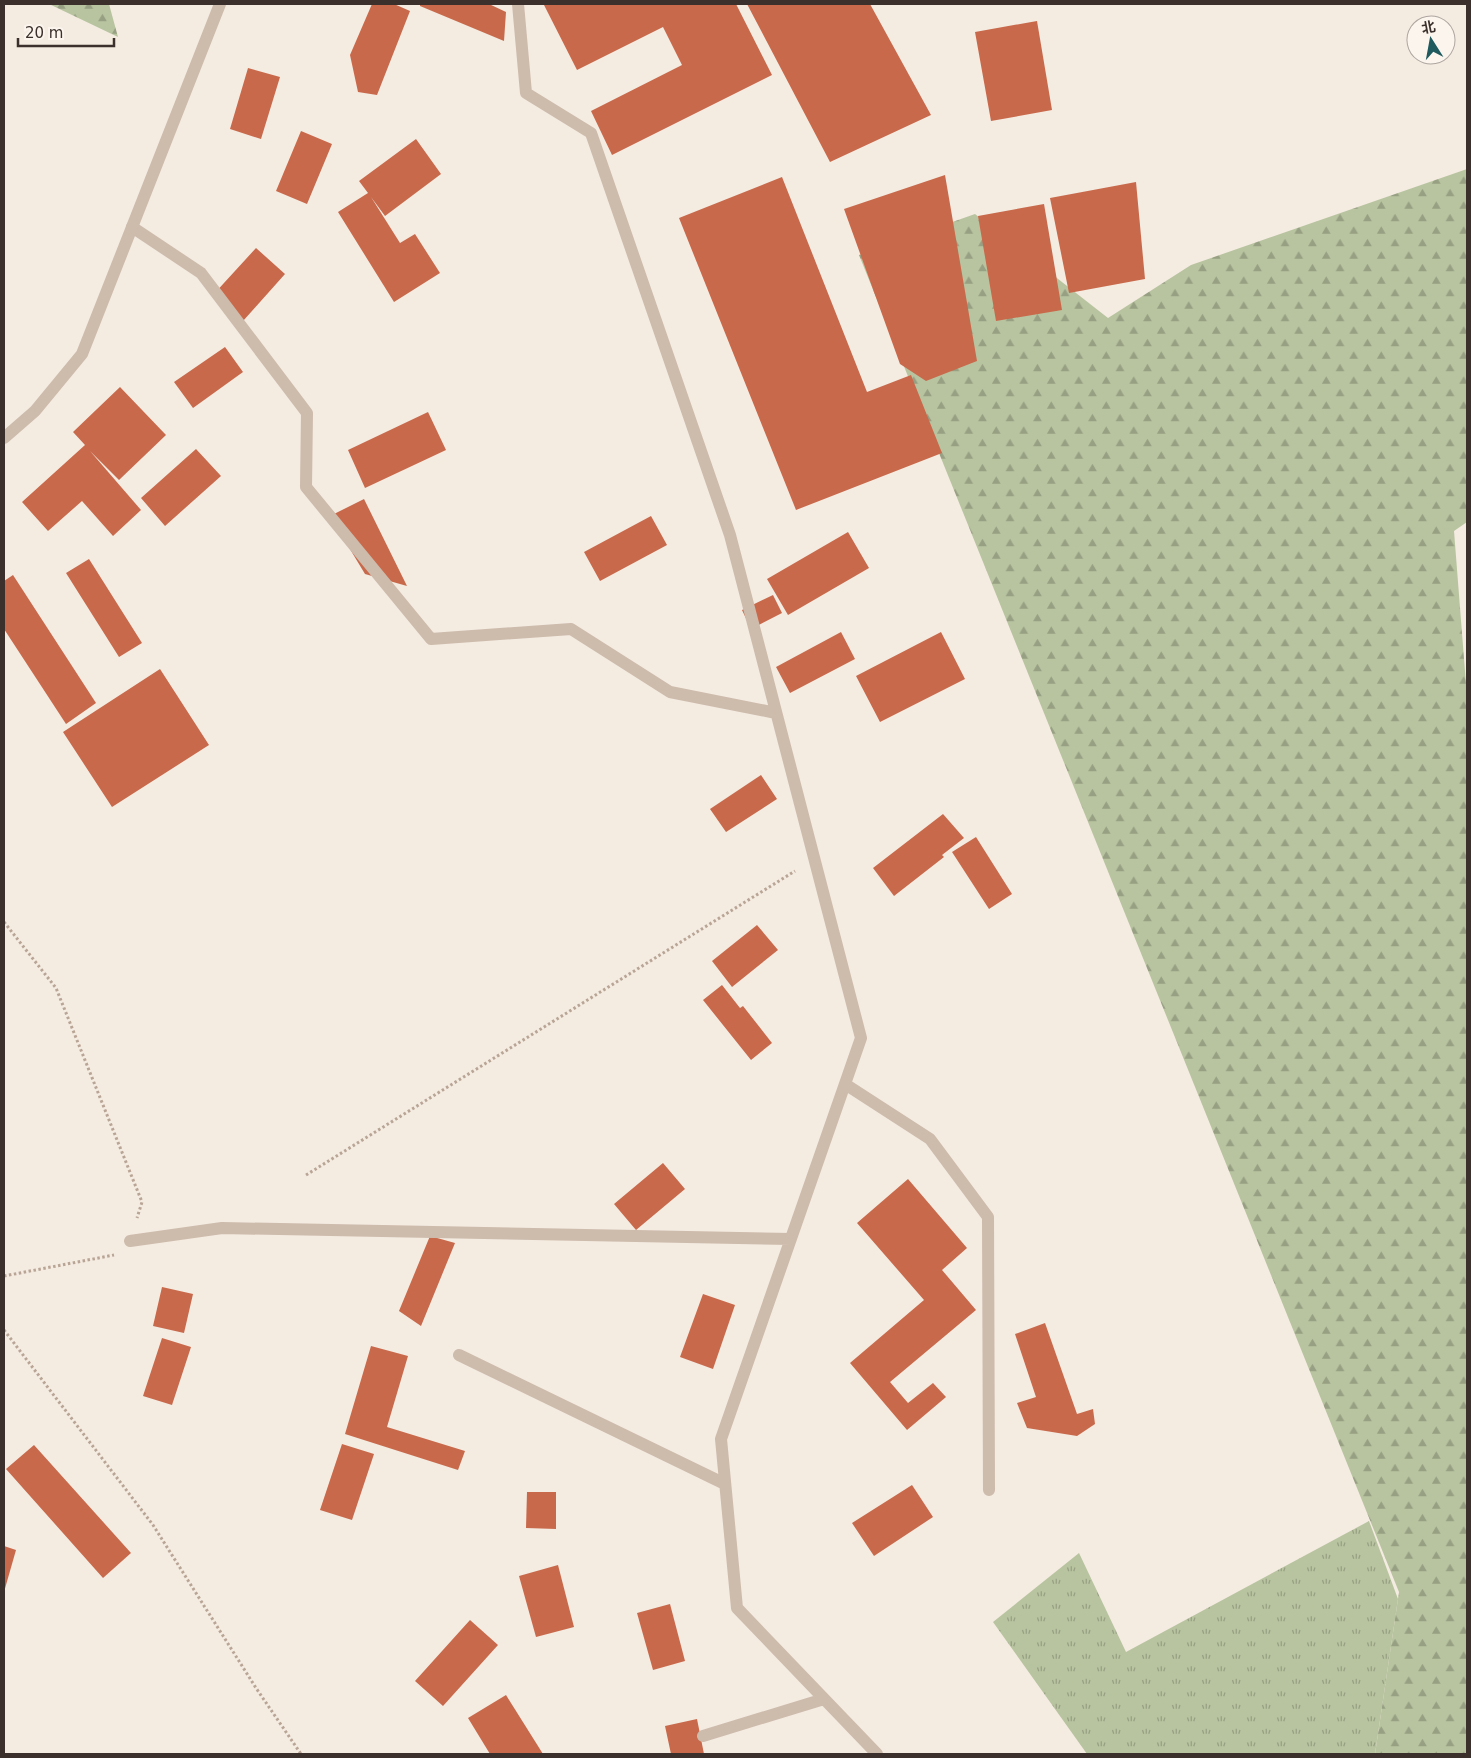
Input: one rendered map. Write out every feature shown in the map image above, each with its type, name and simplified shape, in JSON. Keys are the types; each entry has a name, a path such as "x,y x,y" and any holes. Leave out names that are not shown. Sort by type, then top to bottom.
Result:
{"street":[{"path":"4,438 35,411 82,354 220,4"},
{"path":"518,4 526,94 591,133 730,534 861,1038 721,1439 737,1608 877,1754"},
{"path":"132,227 201,274 307,413 306,487 431,639 572,629 670,692 776,713"},
{"path":"845,1084 930,1139 988,1217 989,1490"},
{"path":"130,1241 222,1228 791,1239"},
{"path":"459,1355 725,1484"},
{"path":"704,1736 824,1699"}],"path":[{"path":"306,1175 814,859"},
{"path":"4,922 56,988 142,1202 126,1252 4,1276"},
{"path":"4,1330 154,1525 256,1688 301,1754"}],"green space":[{"path":"49,4 109,4 118,37"},
{"path":"1467,169 1467,522 1454,531 1467,697 1467,1754 1375,1754 1399,1592 859,255 975,214 1108,318 1191,265"},
{"path":"1369,1521 1398,1599 1375,1754 1087,1754 993,1622 1079,1553 1126,1652"}],"building":[{"path":"372,4 394,4 410,11 377,95 358,92 350,55"},
{"path":"420,4 489,4 506,12 504,41 420,6"},
{"path":"736,4 772,75 612,155 591,111 682,65 663,27 577,70 544,5"},
{"path":"747,4 870,4 931,115 830,162"},
{"path":"1037,21 1052,110 991,121 975,32"},
{"path":"248,68 280,77 261,139 230,129"},
{"path":"301,131 332,144 307,204 276,191"},
{"path":"416,139 441,174 385,216 371,197 400,243 415,234 440,273 394,302 338,212 368,193 359,181"},
{"path":"945,175 977,361 926,381 900,364 844,209"},
{"path":"782,177 867,392 911,375 942,453 796,510 679,218"},
{"path":"1136,182 1145,279 1069,293 1050,198"},
{"path":"1044,204 1062,310 996,321 978,216"},
{"path":"256,248 285,274 243,321 213,295"},
{"path":"225,347 243,372 193,408 174,382"},
{"path":"120,387 166,435 119,480 90,451 141,510 113,536 82,501 48,531 22,502 85,445 73,432"},
{"path":"428,412 446,450 365,488 348,450"},
{"path":"196,449 221,476 165,526 141,498"},
{"path":"364,499 407,586 365,574 330,516"},
{"path":"651,516 667,545 600,581 584,552"},
{"path":"848,532 869,568 788,615 767,579"},
{"path":"89,559 142,643 119,657 66,573"},
{"path":"13,575 96,703 66,724 4,629 4,581"},
{"path":"773,595 782,613 751,629 742,610"},
{"path":"841,632 855,659 790,693 776,667"},
{"path":"941,632 965,679 880,722 856,676"},
{"path":"160,669 209,745 112,807 63,732"},
{"path":"761,775 777,799 726,832 710,809"},
{"path":"943,814 964,838 942,855 944,857 894,896 873,868"},
{"path":"976,837 1012,894 989,909 952,852"},
{"path":"757,925 778,950 732,987 712,961"},
{"path":"722,985 740,1008 743,1006 772,1043 751,1060 703,1000"},
{"path":"663,1163 685,1189 636,1230 614,1204"},
{"path":"908,1179 967,1248 942,1270 976,1310 890,1382 908,1403 933,1383 946,1397 907,1430 850,1363 924,1300 857,1223"},
{"path":"430,1236 455,1243 421,1326 399,1311"},
{"path":"162,1287 193,1294 184,1333 153,1326"},
{"path":"703,1294 735,1305 713,1369 680,1357"},
{"path":"1045,1323 1077,1414 1093,1409 1095,1424 1077,1436 1027,1428 1017,1403 1036,1397 1015,1334"},
{"path":"162,1338 191,1347 172,1405 143,1396"},
{"path":"371,1346 408,1356 387,1427 465,1451 458,1470 345,1434"},
{"path":"342,1444 374,1454 352,1520 320,1510"},
{"path":"34,1445 131,1553 103,1578 6,1469"},
{"path":"912,1485 933,1517 874,1556 852,1523"},
{"path":"527,1492 556,1492 556,1529 526,1528"},
{"path":"4,1546 16,1550 4,1592"},
{"path":"558,1565 574,1627 536,1637 519,1576"},
{"path":"670,1604 685,1661 653,1670 637,1613"},
{"path":"470,1620 498,1645 443,1706 415,1681"},
{"path":"506,1695 543,1754 490,1754 468,1718"},
{"path":"697,1719 704,1754 671,1754 665,1726"}]}
